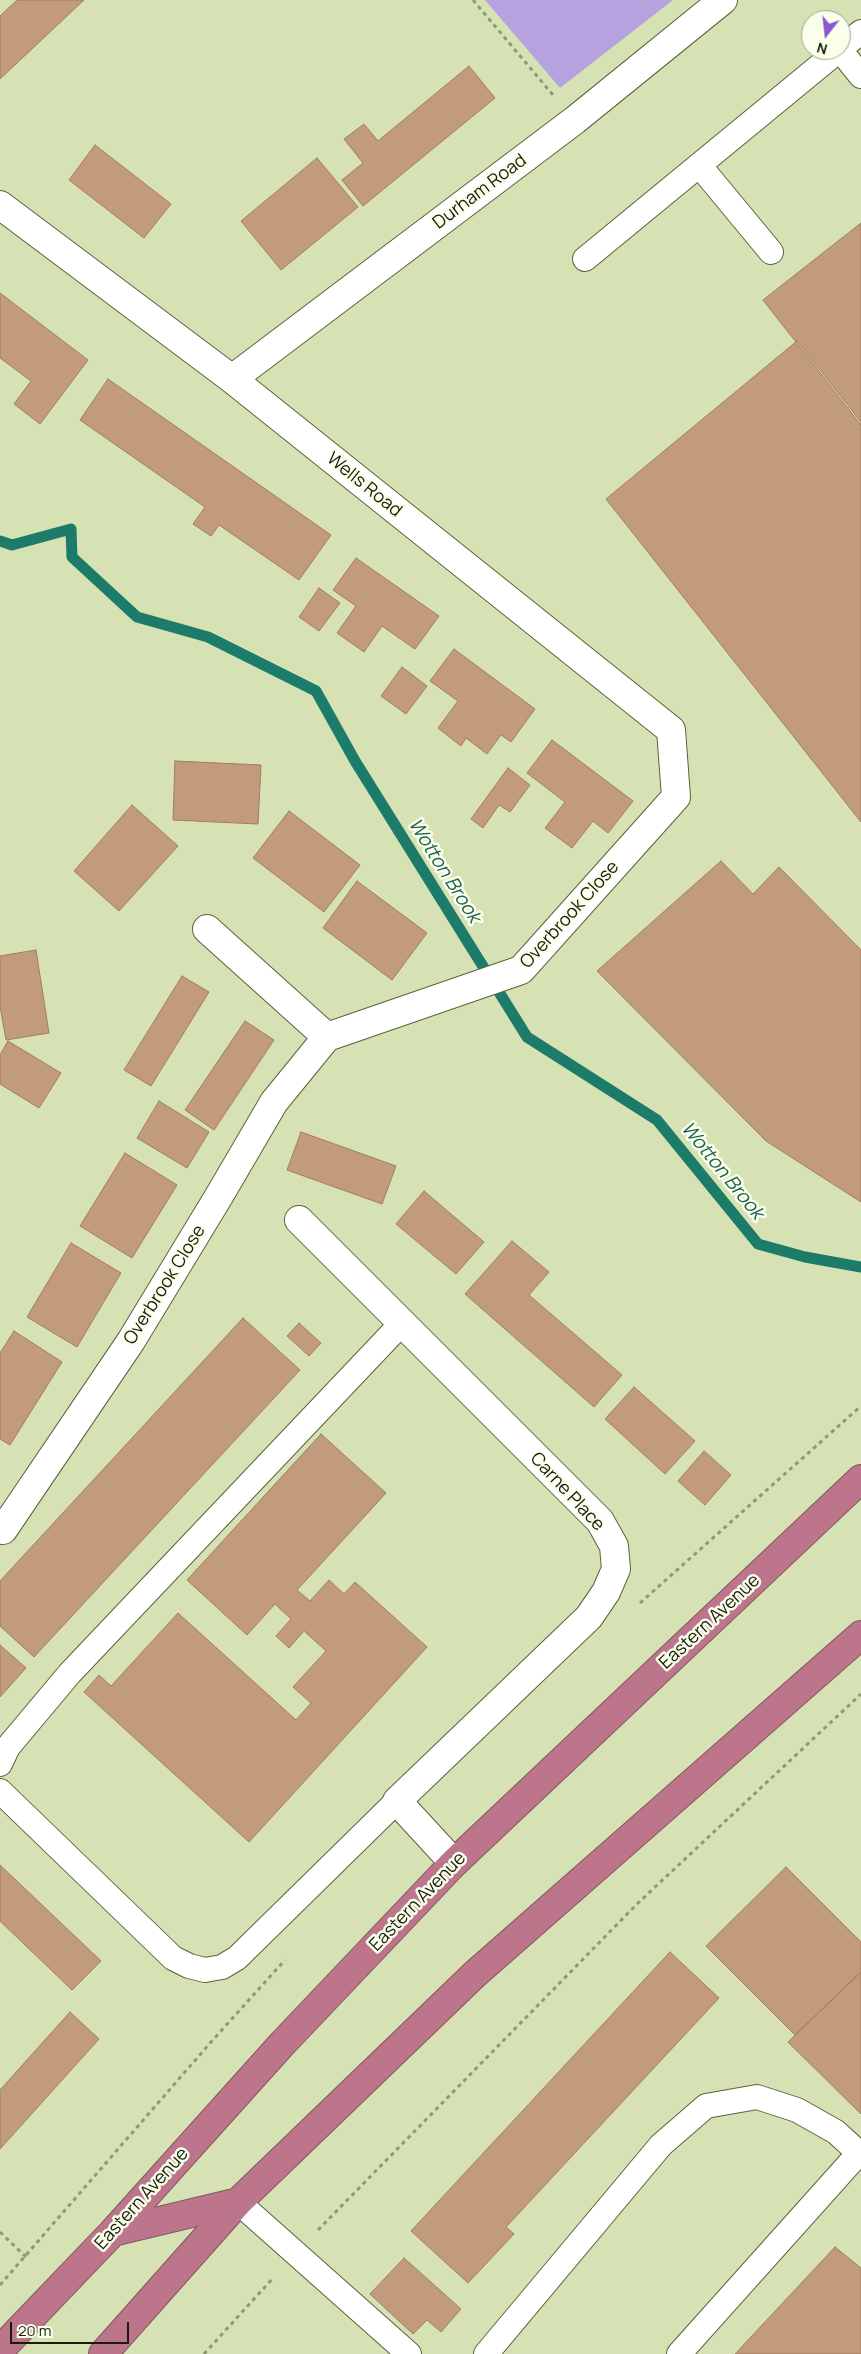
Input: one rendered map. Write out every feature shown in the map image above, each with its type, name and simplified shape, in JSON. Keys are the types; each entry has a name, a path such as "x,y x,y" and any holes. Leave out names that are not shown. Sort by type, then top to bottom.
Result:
{"highway":[{"name":"Eastern Avenue","path":"0,2350 113,2232 282,2044 454,1864 861,1479"},
{"path":"103,2354 238,2202 475,1974 861,1635"},
{"path":"113,2232 238,2202"}],"street":[{"name":"Durham Road","path":"232,379 575,120 723,0"},
{"name":"Wells Road","path":"0,205 232,379 671,730 676,797"},
{"name":"Overbrook Close","path":"0,1527 3,1530 131,1341 220,1196 274,1102 327,1036 522,970 676,797"},
{"path":"207,929 327,1036"},
{"name":"Carne Place","path":"299,1220 600,1521 614,1546 616,1569 606,1592 589,1617 397,1801"},
{"path":"397,1801 454,1864"}],"lane":[{"path":"851,40 861,32"},
{"path":"585,258 827,60"},
{"path":"849,60 861,76"},
{"path":"699,165 771,252"},
{"path":"0,1764 8,1747 70,1673 402,1323"},
{"path":"0,1791 173,1958 189,1966 205,1970 222,1967 237,1958 397,1801"},
{"path":"486,2354 660,2145 706,2106 757,2097 797,2110 836,2132 860,2154 678,2354"},
{"path":"238,2202 409,2354"}],"path":[{"path":"473,0 575,120"},
{"path":"204,2354 296,2252 637,1904 861,1694"},
{"path":"0,2285 211,2042 288,1957"},
{"path":"0,2232 26,2257"}],"shaded area":[{"path":"485,0 673,0 560,88"}],"building":[{"path":"17,0 84,0 0,79 0,16"},
{"path":"469,66 495,98 363,206 342,180 363,163 344,139 364,124 378,141"},
{"path":"95,145 171,204 144,238 69,180"},
{"path":"317,158 358,207 281,270 241,221"},
{"path":"861,223 861,425 763,300"},
{"path":"0,293 88,360 40,424 14,404 31,381 0,358"},
{"path":"797,341 861,422 861,822 606,499"},
{"path":"108,379 331,535 299,580 219,525 211,536 193,524 205,507 80,420"},
{"path":"356,558 439,616 415,649 382,626 364,652 337,633 356,606 333,590"},
{"path":"319,588 340,603 319,631 299,617"},
{"path":"454,649 535,709 511,742 501,735 487,754 466,738 461,746 438,728 458,701 430,681"},
{"path":"402,667 427,686 406,714 381,696"},
{"path":"552,740 633,801 608,833 593,821 572,848 545,828 565,802 527,773"},
{"path":"175,761 261,765 258,824 173,820"},
{"path":"508,768 530,785 510,812 499,805 483,828 471,819"},
{"path":"132,805 178,846 119,911 74,871"},
{"path":"289,811 360,865 324,912 253,858"},
{"path":"721,861 753,894 779,867 861,950 861,1202 766,1141 597,971"},
{"path":"357,881 427,933 392,980 323,928"},
{"path":"36,950 49,1033 6,1040 0,1006 0,956"},
{"path":"182,976 209,992 151,1086 124,1070"},
{"path":"245,1021 274,1040 214,1130 185,1110"},
{"path":"8,1041 61,1073 39,1108 0,1084 0,1055"},
{"path":"159,1101 209,1132 187,1168 137,1138"},
{"path":"301,1132 396,1166 382,1204 287,1170"},
{"path":"125,1153 177,1185 132,1258 80,1226"},
{"path":"424,1191 484,1242 456,1274 396,1224"},
{"path":"512,1241 549,1272 529,1295 622,1375 594,1407 465,1294"},
{"path":"71,1243 121,1273 77,1347 27,1317"},
{"path":"243,1318 300,1370 34,1657 0,1626 0,1581"},
{"path":"299,1323 321,1343 309,1356 287,1336"},
{"path":"14,1331 62,1362 10,1445 0,1439 0,1353"},
{"path":"634,1387 695,1441 665,1474 605,1419"},
{"path":"321,1434 386,1493 297,1590 310,1601 329,1580 344,1594 355,1582 427,1647 249,1842 84,1692 99,1675 111,1686 178,1613 296,1720 311,1703 293,1687 326,1651 304,1631 289,1648 276,1636 291,1619 275,1604 247,1635 187,1580"},
{"path":"704,1451 731,1475 705,1505 678,1481"},
{"path":"0,1645 26,1668 0,1697"},
{"path":"0,1865 101,1961 72,1990 0,1921"},
{"path":"786,1867 861,1942 861,1972 795,2035 706,1946"},
{"path":"670,1952 719,1998 506,2227 514,2234 468,2283 411,2231"},
{"path":"861,1972 861,2114 788,2042"},
{"path":"70,2012 99,2039 0,2149 0,2090"},
{"path":"835,2247 861,2268 861,2354 735,2354"},
{"path":"404,2258 461,2309 441,2332 427,2320 413,2334 370,2294"}],"waterway":[{"name":"Wotton Brook","path":"0,541 12,545 71,529 72,557 137,617 208,637 316,691 355,761 527,1037 657,1120 758,1244 805,1257 861,1267"}]}
